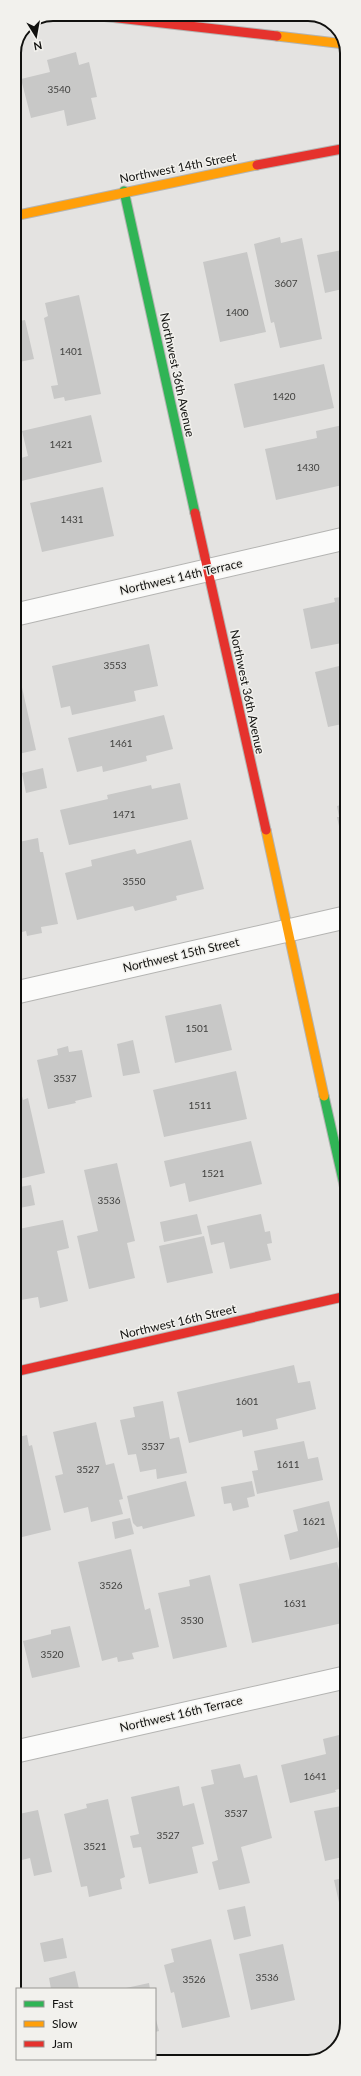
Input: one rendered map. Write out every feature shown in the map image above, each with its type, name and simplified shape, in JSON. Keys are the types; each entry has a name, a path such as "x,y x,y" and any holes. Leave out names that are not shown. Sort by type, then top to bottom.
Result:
{"main road":[{"path":"144,21 338,43"},
{"name":"Northwest 14th Street","path":"21,214 124,191 340,149"},
{"name":"Northwest 36th Avenue","path":"124,191 340,1167"},
{"name":"Northwest 16th Street","path":"21,1370 340,1298"}],"street":[{"name":"Northwest 14th Terrace","path":"21,613 340,540"},
{"name":"Northwest 15th Street","path":"21,991 340,919"},
{"name":"Northwest 16th Terrace","path":"21,1750 340,1679"}],"building":[{"path":"76,52 79,65 89,62 97,97 91,98 96,119 67,126 64,110 31,118 21,79 50,72 47,60"},
{"path":"280,237 281,243 302,238 322,339 280,348 274,322 271,323 254,244"},
{"path":"340,250 340,290 325,293 317,255"},
{"path":"247,252 266,332 220,342 203,262"},
{"path":"79,295 101,394 65,401 64,397 54,399 51,386 58,385 44,318 48,316 45,303"},
{"path":"25,320 34,359 21,362 21,321"},
{"path":"324,364 334,408 244,428 234,384"},
{"path":"91,415 102,462 21,481 21,458 28,456 22,431"},
{"path":"340,426 340,486 276,500 265,449 317,438 316,431"},
{"path":"103,487 114,536 42,552 30,503"},
{"path":"340,597 340,643 311,649 303,609 335,602 334,598"},
{"path":"149,644 158,686 134,691 136,701 72,715 70,706 61,708 52,666"},
{"path":"340,666 340,724 328,727 315,672"},
{"path":"21,683 36,750 21,753"},
{"path":"164,715 173,749 146,756 147,761 103,772 102,766 77,772 68,738"},
{"path":"43,768 47,788 26,793 22,773"},
{"path":"180,783 188,819 69,845 60,810 108,799 107,795 151,785 152,789"},
{"path":"340,805 340,831 337,817 339,817 337,806"},
{"path":"38,838 40,852 43,852 58,924 41,927 42,933 27,936 26,931 21,932 21,842"},
{"path":"191,840 204,889 176,896 177,900 135,911 133,906 77,920 65,873 92,866 91,860 135,849 137,854"},
{"path":"221,1004 232,1050 175,1063 165,1016"},
{"path":"133,1040 140,1073 123,1076 117,1044"},
{"path":"68,1046 69,1052 82,1050 92,1097 75,1101 76,1103 48,1109 37,1060 58,1055 57,1049"},
{"path":"236,1071 247,1119 164,1137 153,1090"},
{"path":"21,1092 23,1100 28,1098 45,1173 21,1179"},
{"path":"251,1141 262,1184 189,1202 185,1183 170,1187 164,1161"},
{"path":"117,1163 135,1241 127,1243 135,1278 89,1289 77,1236 98,1231 84,1170"},
{"path":"31,1185 35,1205 21,1208 21,1187"},
{"path":"197,1214 202,1234 164,1242 160,1222"},
{"path":"261,1214 265,1232 270,1231 272,1243 267,1244 271,1260 230,1269 224,1242 211,1245 207,1226"},
{"path":"63,1220 69,1248 57,1251 68,1301 40,1308 38,1297 21,1300 21,1229"},
{"path":"204,1236 213,1273 167,1283 159,1246"},
{"path":"294,1365 298,1383 310,1381 316,1409 276,1419 278,1429 243,1437 242,1430 189,1443 177,1392"},
{"path":"163,1401 170,1439 179,1437 187,1473 157,1479 156,1469 140,1472 136,1454 128,1455 120,1420 135,1417 133,1407"},
{"path":"96,1422 106,1465 114,1463 123,1499 119,1500 123,1514 91,1522 88,1507 64,1513 55,1476 63,1474 53,1432"},
{"path":"27,1435 29,1446 32,1445 51,1530 21,1537 21,1436"},
{"path":"304,1441 308,1459 318,1457 323,1480 257,1494 252,1471 258,1470 254,1451"},
{"path":"186,1481 195,1516 143,1529 142,1526 137,1527 133,1523 127,1496"},
{"path":"252,1481 255,1496 247,1498 249,1507 233,1511 231,1503 224,1504 221,1487"},
{"path":"329,1501 340,1547 290,1560 284,1535 298,1531 293,1510"},
{"path":"130,1518 134,1534 115,1539 112,1522"},
{"path":"131,1549 145,1610 150,1608 159,1647 132,1653 134,1659 118,1662 117,1657 102,1661 78,1562"},
{"path":"337,1562 340,1574 340,1624 252,1643 239,1584"},
{"path":"210,1575 227,1647 173,1659 158,1593 190,1586 189,1580"},
{"path":"70,1626 80,1667 32,1678 23,1641 51,1634 51,1630"},
{"path":"340,1735 340,1789 335,1790 336,1792 290,1803 281,1765 326,1754 323,1739"},
{"path":"240,1764 244,1778 257,1775 272,1838 241,1847 250,1883 219,1890 212,1862 218,1860 201,1787 214,1784 211,1770"},
{"path":"179,1786 183,1806 194,1803 204,1844 192,1847 198,1873 149,1884 141,1847 133,1848 130,1836 139,1834 131,1797"},
{"path":"108,1799 125,1877 120,1879 122,1889 89,1897 87,1886 81,1887 64,1814 87,1808 86,1804"},
{"path":"340,1806 340,1858 325,1861 314,1811"},
{"path":"38,1810 52,1872 34,1876 30,1858 21,1860 21,1814"},
{"path":"340,1879 340,1907 334,1880"},
{"path":"245,1906 251,1936 234,1940 227,1910"},
{"path":"63,1938 67,1958 44,1962 40,1943"},
{"path":"211,1939 230,2017 182,2028 174,1992 171,1993 164,1965 174,1962 171,1949"},
{"path":"283,1944 295,2000 251,2010 239,1954"},
{"path":"75,1971 79,1988 51,1988 49,1978"},
{"path":"149,1983 150,1988 126,1988"},
{"path":"156,2020 159,2031 156,2032"}],"traffic: fast":[{"path":"124,191 195,513"},
{"path":"324,1096 340,1167"}],"traffic: slow":[{"path":"277,36 338,43"},
{"path":"21,215 257,165"},
{"path":"266,830 324,1096"}],"traffic: jam":[{"path":"145,21 277,36"},
{"path":"257,165 340,149"},
{"path":"195,513 266,830"},
{"path":"21,1370 340,1298"}]}
